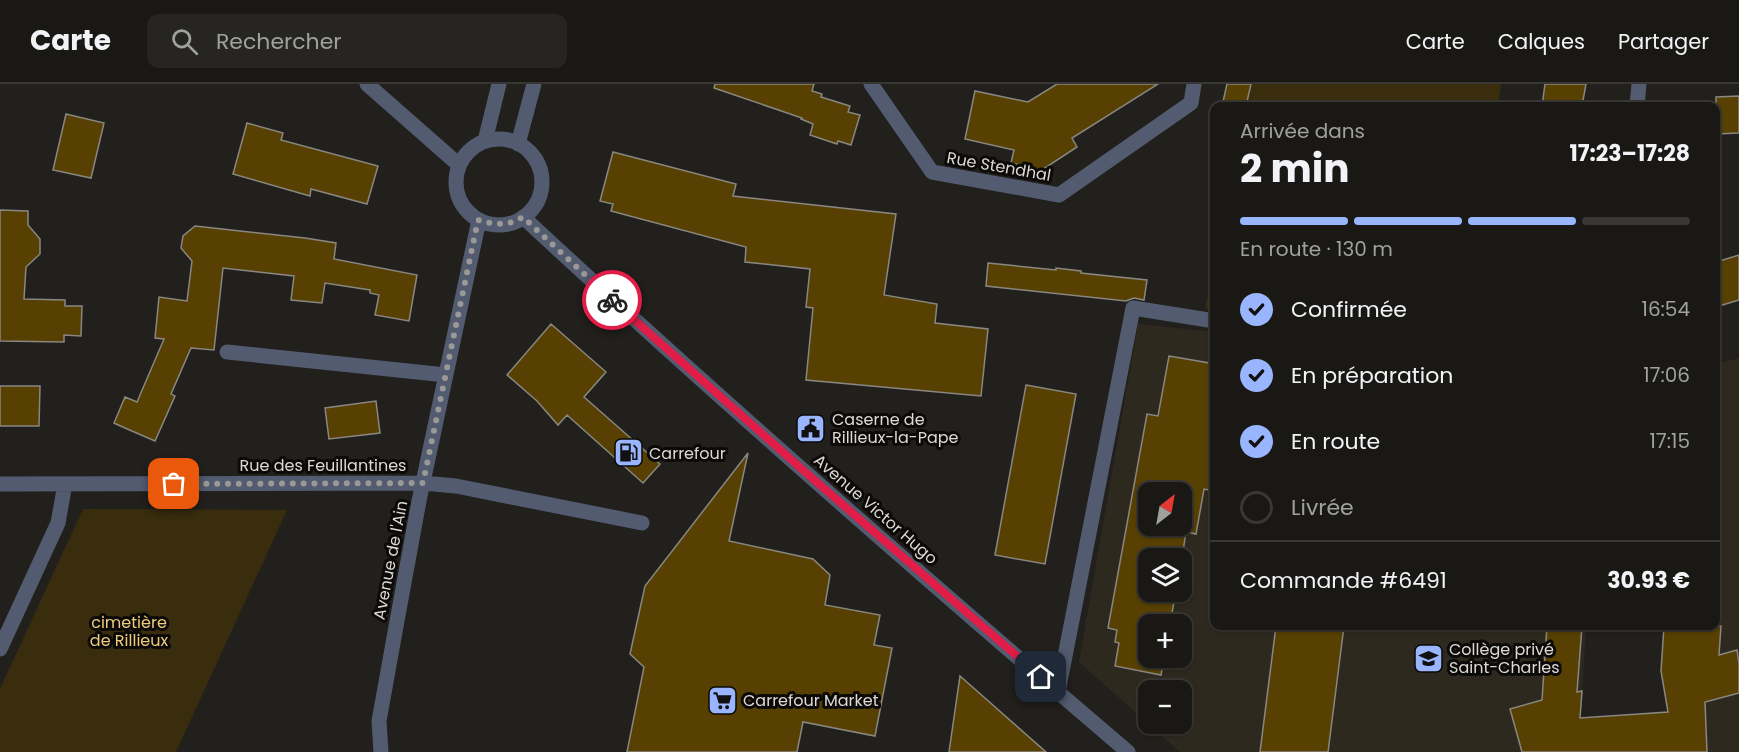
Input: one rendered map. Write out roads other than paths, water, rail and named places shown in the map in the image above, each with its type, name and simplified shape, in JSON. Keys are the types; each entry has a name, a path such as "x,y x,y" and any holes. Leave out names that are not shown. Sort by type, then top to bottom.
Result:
{"street":[{"path":"367,84 459,165"},
{"path":"485,141 499,84"},
{"path":"518,144 534,84"},
{"name":"Rue Stendhal","path":"871,84 932,172 1059,195 1191,103 1194,84"},
{"path":"1637,102 1639,84"},
{"path":"508,140 518,144 529,151 537,162 541,174 542,187 531,210 523,217 508,224 493,225 478,220 461,202 457,190 456,177 459,165 474,146 485,141 508,140"},
{"name":"Avenue Victor Hugo","path":"523,217 623,310 795,463 1128,752"},
{"name":"Avenue de l'Ain","path":"381,752 379,721 423,483 478,220"},
{"path":"1058,692 1133,308 1210,320"},
{"path":"227,352 446,375"},
{"name":"Rue des Feuillantines","path":"0,484 423,483 456,486 642,523"},
{"path":"0,649 58,523 65,484"}],"place":[{"name":"Caserne de Rillieux-la-Pape","path":"811,428"},
{"name":"Carrefour","path":"628,453"},
{"name":"Collège privé Saint-Charles","path":"1428,658"},
{"name":"Carrefour Market","path":"722,700"}],"park label":[{"name":"cimetière de Rillieux","path":"129,631"}]}
